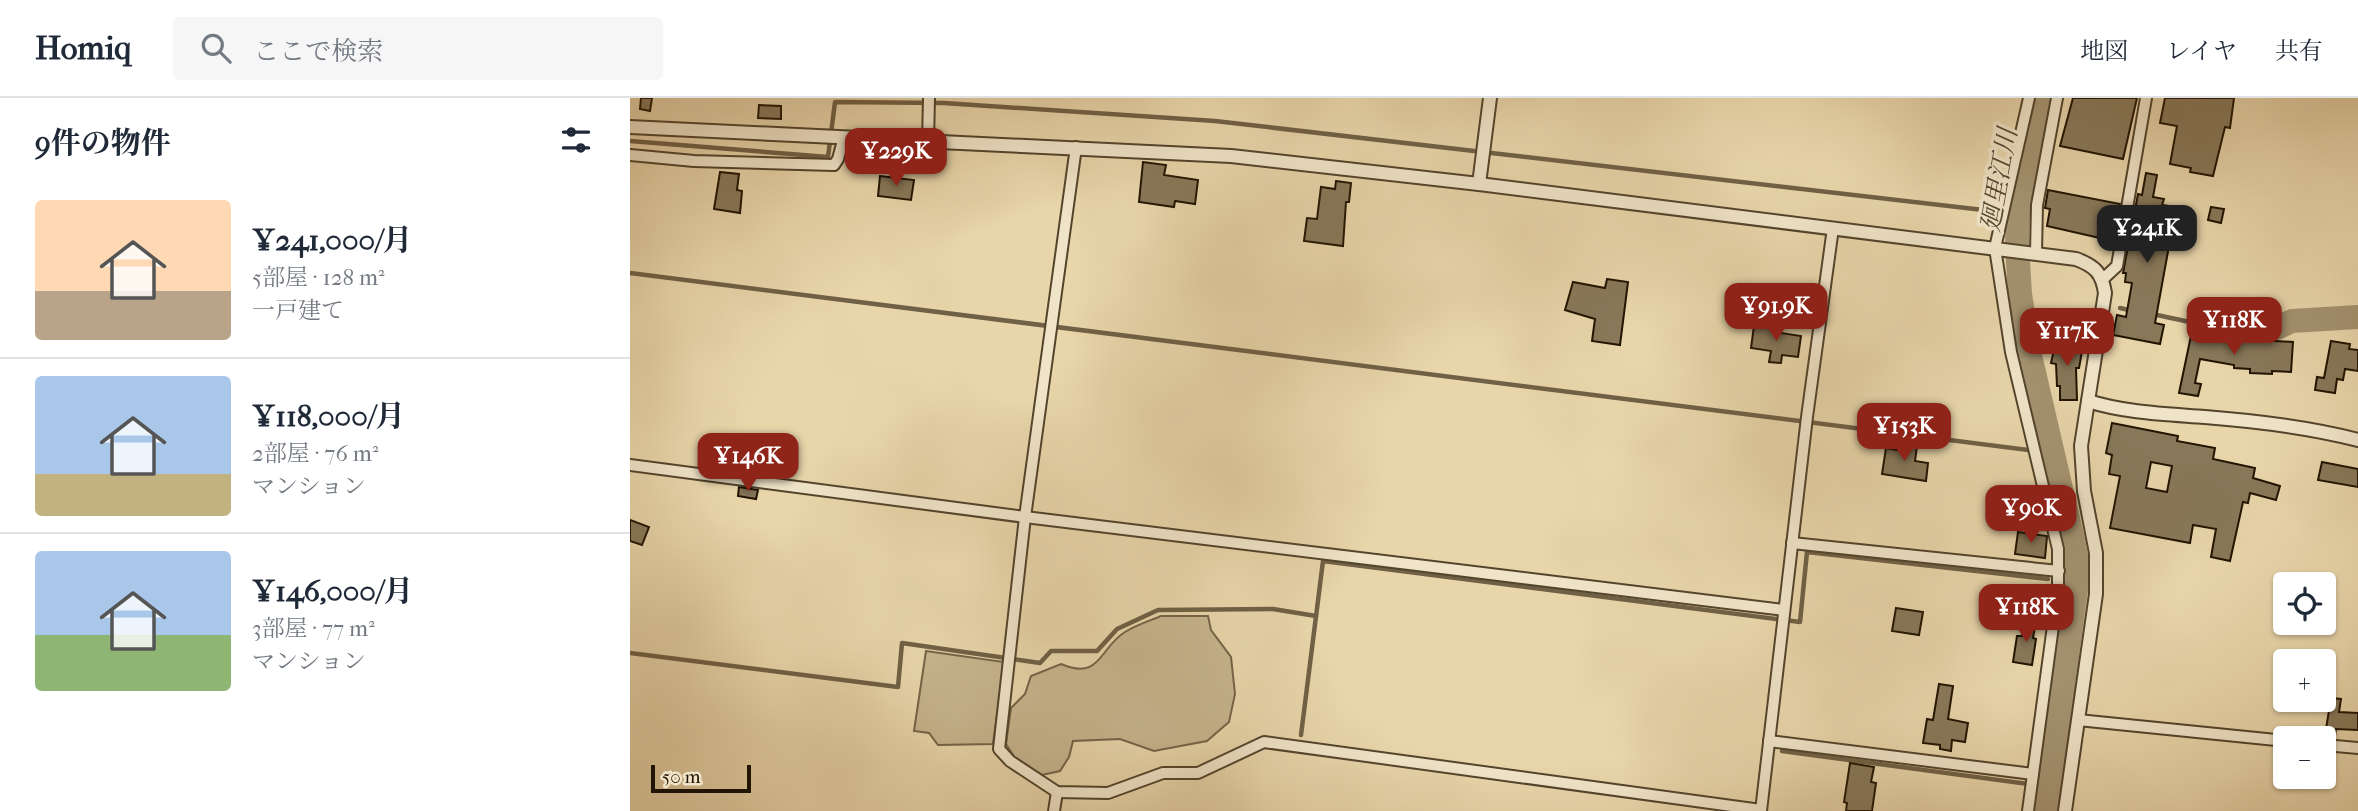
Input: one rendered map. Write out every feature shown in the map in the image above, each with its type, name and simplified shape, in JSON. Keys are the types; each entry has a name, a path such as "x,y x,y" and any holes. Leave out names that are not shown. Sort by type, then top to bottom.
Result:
{"street":[{"path":"1479,184 1490,98"},
{"path":"2028,811 2059,571 2057,549 2036,452 2011,352 1996,248 2029,98"},
{"path":"2036,253 2037,205 2057,98"},
{"path":"2103,279 2117,266 2146,98"},
{"path":"928,141 929,102"},
{"path":"630,127 1231,156 2036,253 2076,259 2090,264 2103,279 2105,293 2081,446 2084,491 2095,553 2096,594 2065,811"},
{"path":"630,155 834,165 838,159 835,137"},
{"path":"1076,147 1025,517 999,749 1010,761 1057,792 1108,793 1163,773 1198,773 1264,742 1761,810 1806,423 1833,228"},
{"path":"2088,401 2113,409 2250,421 2323,431 2358,440"},
{"path":"630,465 1783,617"},
{"path":"1792,543 2059,571"},
{"path":"2078,720 2273,740"},
{"path":"1769,741 2032,781"},
{"path":"2336,746 2358,748"},
{"path":"1054,811 1057,792"}],"shaded area":[{"path":"1161,616 1208,616 1211,630 1231,657 1235,694 1229,722 1207,741 1154,751 1120,739 1073,741 1069,757 1060,771 1042,775 1015,758 1006,744 1011,708 1025,694 1031,676 1061,664 1074,668 1092,666 1125,632"},
{"path":"926,651 1004,662 993,744 938,745 929,733 914,731"}],"building":[{"path":"641,98 652,98 650,111 640,109"},
{"path":"2073,98 2137,98 2123,159 2060,146"},
{"path":"2165,98 2234,98 2230,128 2225,127 2213,176 2190,172 2191,168 2170,164 2177,126 2160,123"},
{"path":"759,105 781,106 781,119 758,118"},
{"path":"1143,162 1166,165 1164,175 1198,180 1195,204 1175,201 1174,207 1139,202"},
{"path":"720,172 739,174 737,190 742,191 740,213 714,209"},
{"path":"2146,173 2157,175 2153,197 2164,199 2162,205 2178,207 2177,213 2180,213 2178,224 2173,224 2155,323 2164,325 2160,344 2113,335 2117,315 2126,317 2132,283 2125,282 2126,273 2123,273 2138,194 2142,195"},
{"path":"880,176 914,180 911,200 878,196"},
{"path":"1336,181 1351,183 1349,202 1346,202 1343,246 1304,241 1307,218 1317,219 1321,187 1335,189"},
{"path":"2048,190 2120,204 2113,241 2047,226 2050,209 2045,208"},
{"path":"2211,207 2224,209 2221,223 2208,220"},
{"path":"1607,279 1628,282 1620,345 1592,341 1595,319 1565,310 1573,282 1605,288"},
{"path":"1754,326 1801,336 1798,357 1782,355 1781,363 1769,362 1771,351 1751,348"},
{"path":"2192,331 2227,338 2293,342 2291,372 2250,373 2250,369 2234,368 2234,365 2200,359 2195,383 2201,384 2198,396 2179,393"},
{"path":"2056,341 2083,346 2079,368 2076,368 2077,400 2060,400 2056,364 2051,363"},
{"path":"2331,341 2350,344 2349,349 2358,350 2358,371 2345,369 2343,380 2337,379 2335,393 2315,390 2317,377 2324,378"},
{"path":"2112,423 2178,436 2177,441 2215,448 2213,459 2255,468 2253,478 2280,486 2276,500 2250,493 2248,503 2243,502 2230,561 2211,557 2216,529 2193,525 2190,543 2110,528 2120,476 2109,474 2112,455 2106,453","holes":["2151,462 2172,466 2167,492 2146,488"]},
{"path":"1899,444 1917,446 1915,461 1928,463 1926,481 1882,474 1886,448 1898,450"},
{"path":"2322,462 2358,469 2358,487 2318,480"},
{"path":"739,487 758,490 756,499 738,496"},
{"path":"630,520 649,527 642,545 630,541"},
{"path":"2018,532 2047,536 2045,558 2015,554"},
{"path":"1896,608 1923,612 1919,635 1892,631"},
{"path":"2025,618 2036,620 2032,665 2013,662 2017,636 2022,636"},
{"path":"1939,684 1953,686 1948,719 1968,723 1965,742 1952,740 1951,751 1940,749 1940,745 1923,743 1927,719 1933,720"},
{"path":"2336,698 2341,699 2339,712 2358,713 2358,730 2326,726 2329,712 2336,712"},
{"path":"1850,763 1874,767 1871,782 1876,783 1872,811 1846,811 1847,803 1844,802"}],"waterway":[{"name":"廻里江川","path":"2044,98 2018,214 2020,294 2029,351 2077,561 2077,582 2046,811"},
{"path":"630,141 828,157 835,102 944,103 1215,121 2018,214"},
{"path":"630,273 2052,453"},
{"path":"2120,308 2133,311"},
{"path":"2152,314 2230,329 2277,328"},
{"path":"2277,328 2292,321 2358,317"},
{"path":"1301,735 1323,561 1800,622 1807,552 2048,579"},
{"path":"2068,582 2077,582"},
{"path":"630,653 898,687 902,643 1040,663 1051,651 1097,651 1117,629 1158,610 1273,609 1316,616"},
{"path":"1782,751 2050,787"}]}
